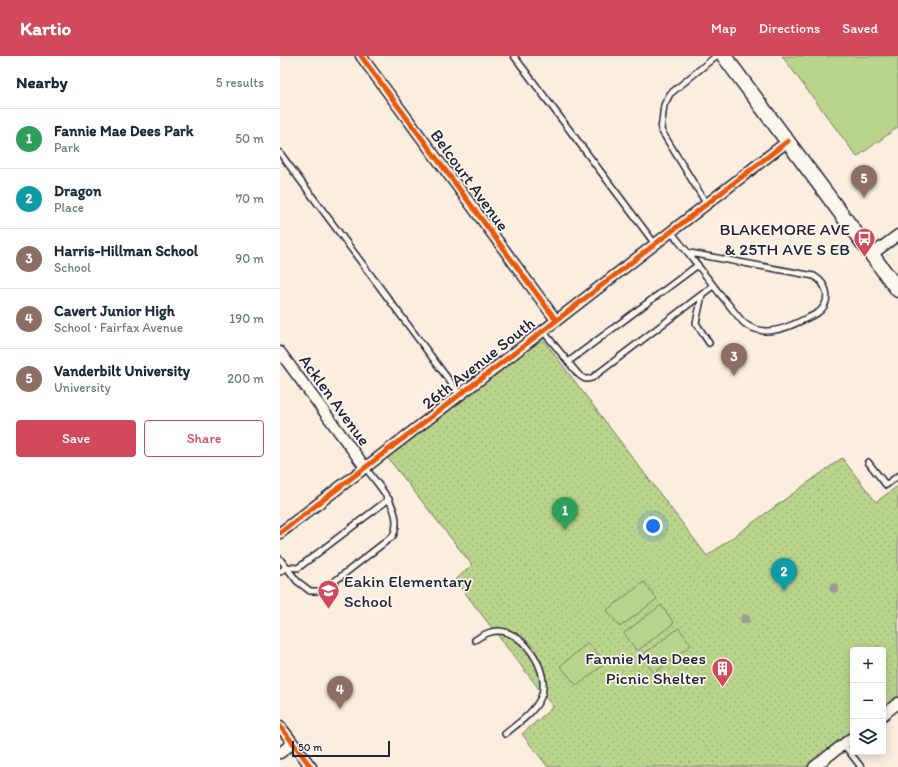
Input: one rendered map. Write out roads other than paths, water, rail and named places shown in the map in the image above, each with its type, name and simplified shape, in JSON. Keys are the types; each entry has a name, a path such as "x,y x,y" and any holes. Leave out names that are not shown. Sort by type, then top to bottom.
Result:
{"main road":[{"path":"724,56 898,290"}],"street":[{"name":"Belcourt Avenue","path":"361,56 556,320"},
{"name":"26th Avenue South","path":"280,532 788,141"},
{"path":"871,255 898,235"},
{"name":"Acklen Avenue","path":"280,352 365,467"},
{"path":"886,713 898,703"},
{"path":"280,726 311,767"},
{"path":"814,767 850,740"},
{"path":"280,753 293,743"}],"lane":[{"path":"514,56 655,244"},
{"path":"706,204 661,130 664,105 670,94 716,56"},
{"path":"280,153 460,394"},
{"path":"671,232 690,253 713,286 743,322 756,330 778,330 816,314 825,305 826,295 822,282 809,274 690,253"},
{"path":"568,362 698,265"},
{"path":"543,331 582,378 592,378 713,286"},
{"path":"702,295 696,323 708,343"},
{"path":"868,462 886,485 898,476"},
{"path":"280,559 297,581 310,591 322,591 393,536 396,530 397,517 389,499 365,467"},
{"path":"280,572 286,567 298,568 389,499"},
{"path":"476,640 487,632 503,631 518,638 531,652 542,670 543,686 541,696 531,712 505,734"},
{"path":"844,745 861,767"}],"place":[{"name":"Vanderbilt University","path":"864,198"},
{"name":"BLAKEMORE AVE & 25TH AVE S EB","path":"865,258"},
{"name":"Harris-Hillman School","path":"734,376"},
{"name":"Fannie Mae Dees Park","path":"565,530"},
{"name":"Dragon","path":"784,591"},
{"name":"Eakin Elementary School","path":"329,610"},
{"name":"Fannie Mae Dees Picnic Shelter","path":"722,688"},
{"name":"Cavert Junior High","path":"340,709"}]}
